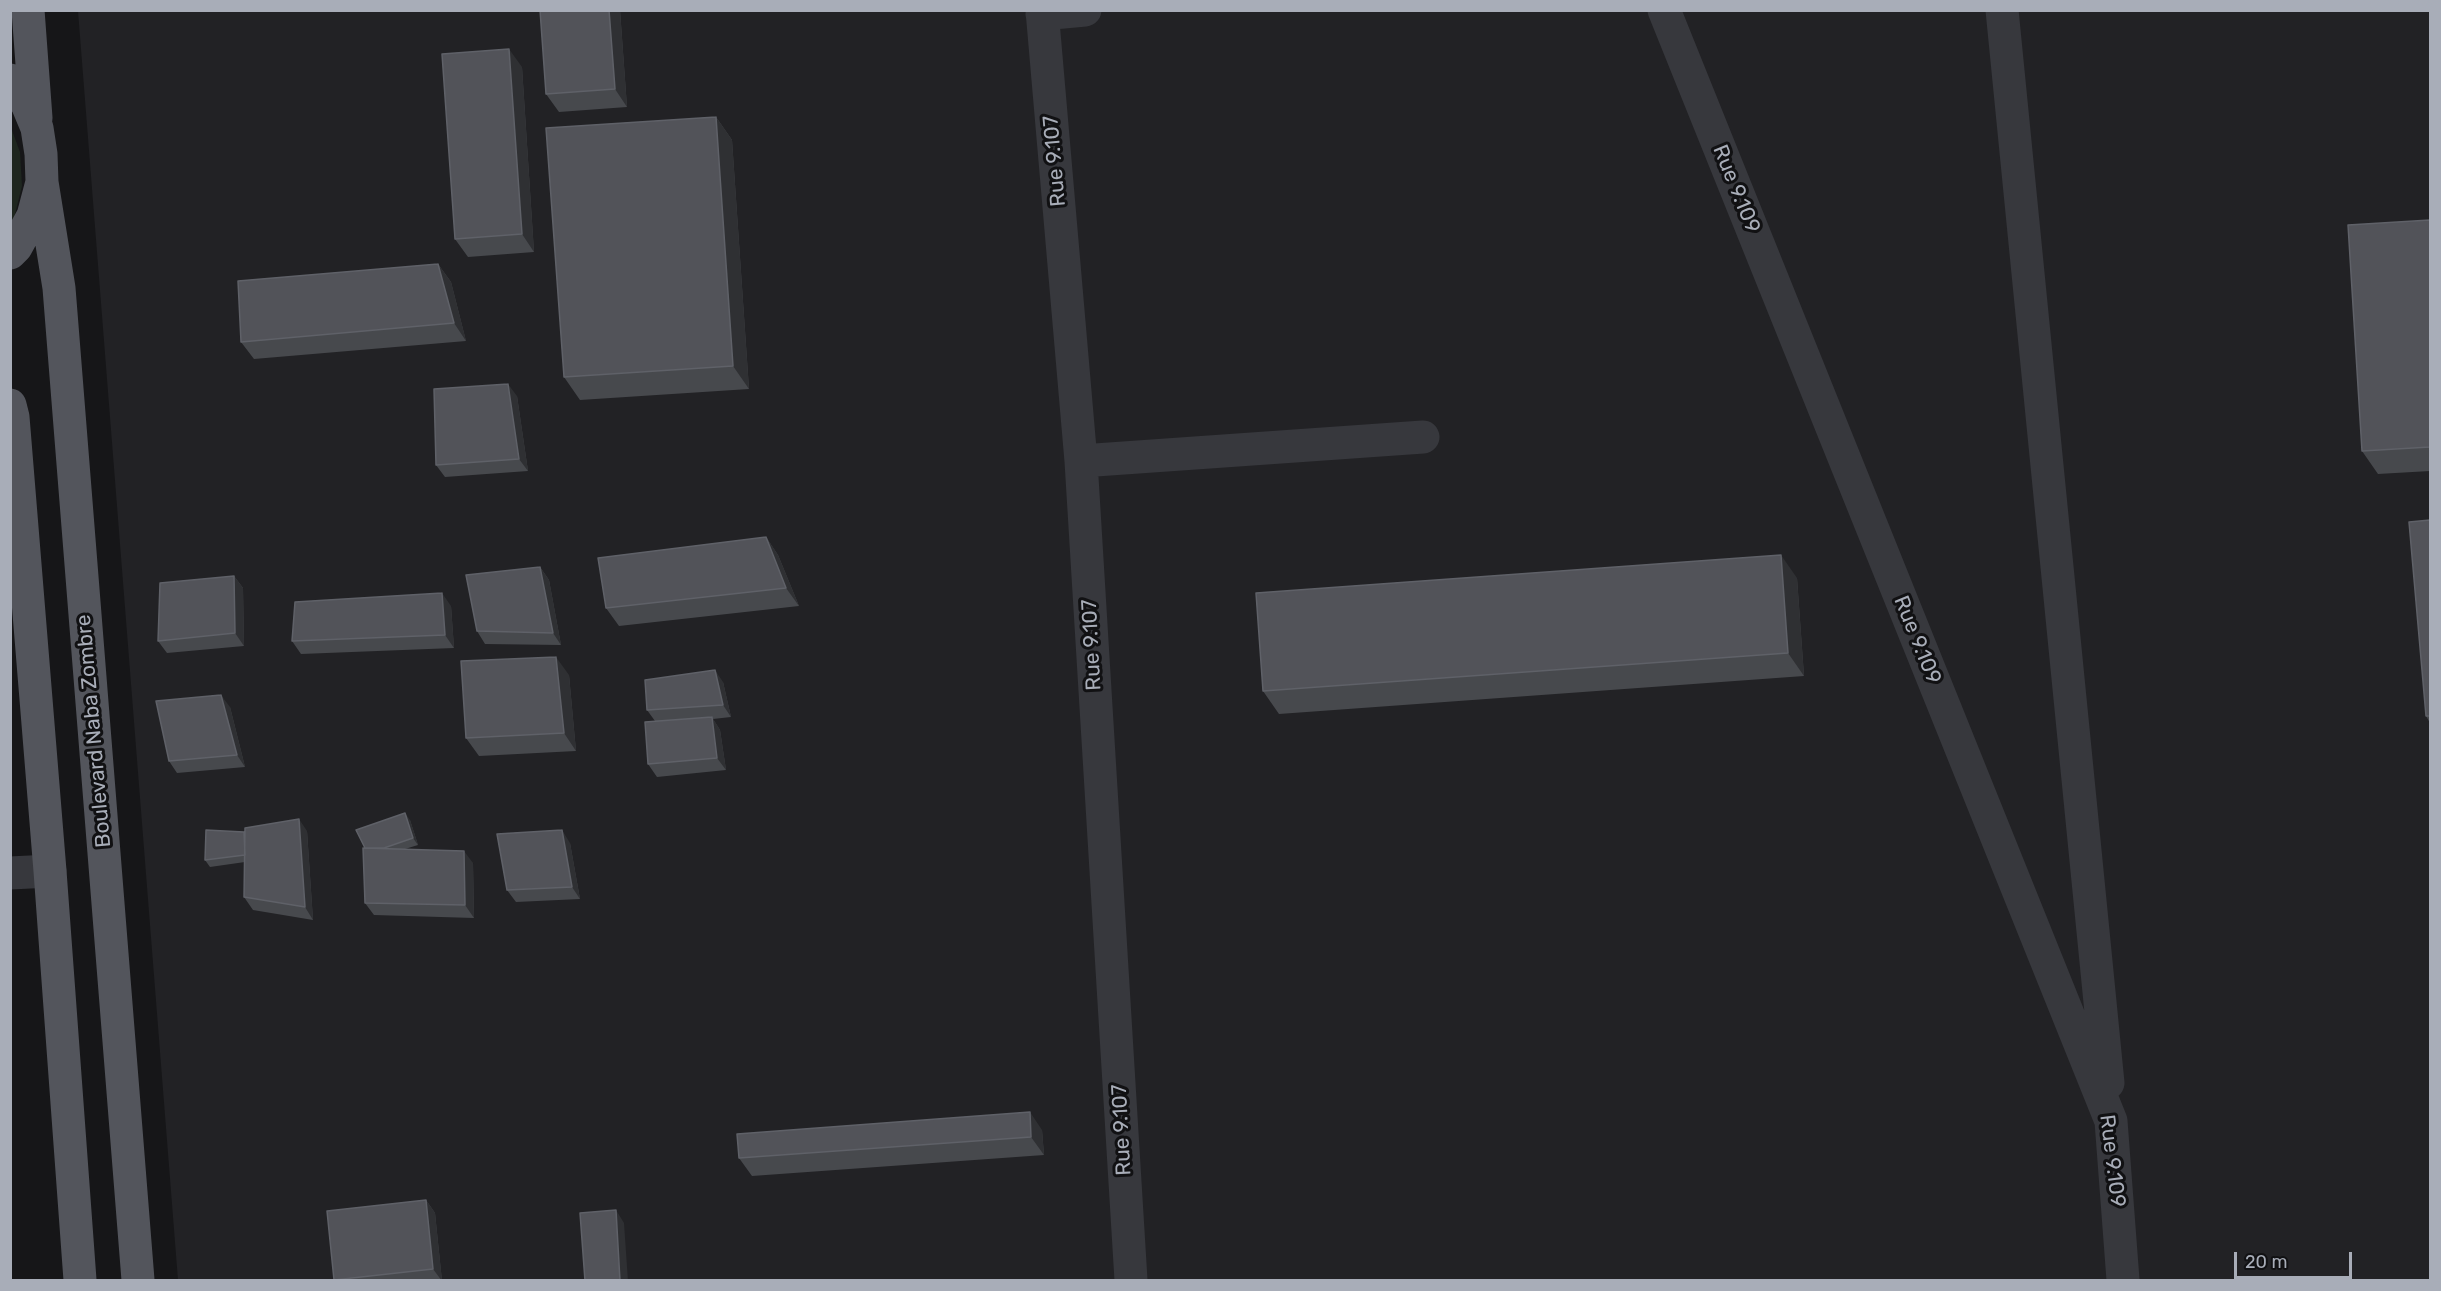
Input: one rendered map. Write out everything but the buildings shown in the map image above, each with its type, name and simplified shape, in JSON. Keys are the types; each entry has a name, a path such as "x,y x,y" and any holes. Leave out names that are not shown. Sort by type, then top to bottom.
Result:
{"main road":[{"path":"10,253 16,247 33,216 42,182 28,10"},
{"path":"10,80 27,104 37,128"},
{"name":"Boulevard Naba Zombre","path":"42,182 59,288 138,1281"},
{"path":"10,405 13,417 50,871 80,1281"}],"street":[{"path":"1042,12 1085,10"},
{"name":"Rue 9.109","path":"1664,10 2111,1121 2123,1281"},
{"path":"2002,10 2111,1121"},
{"name":"Rue 9.107","path":"1042,12 1082,460 1131,1281"},
{"path":"1082,460 1423,437"},
{"path":"10,873 50,871"}],"shaded area":[{"path":"78,11 2430,11 2430,1280 178,1280"},
{"path":"10,125 20,152 22,186 10,225"}]}
